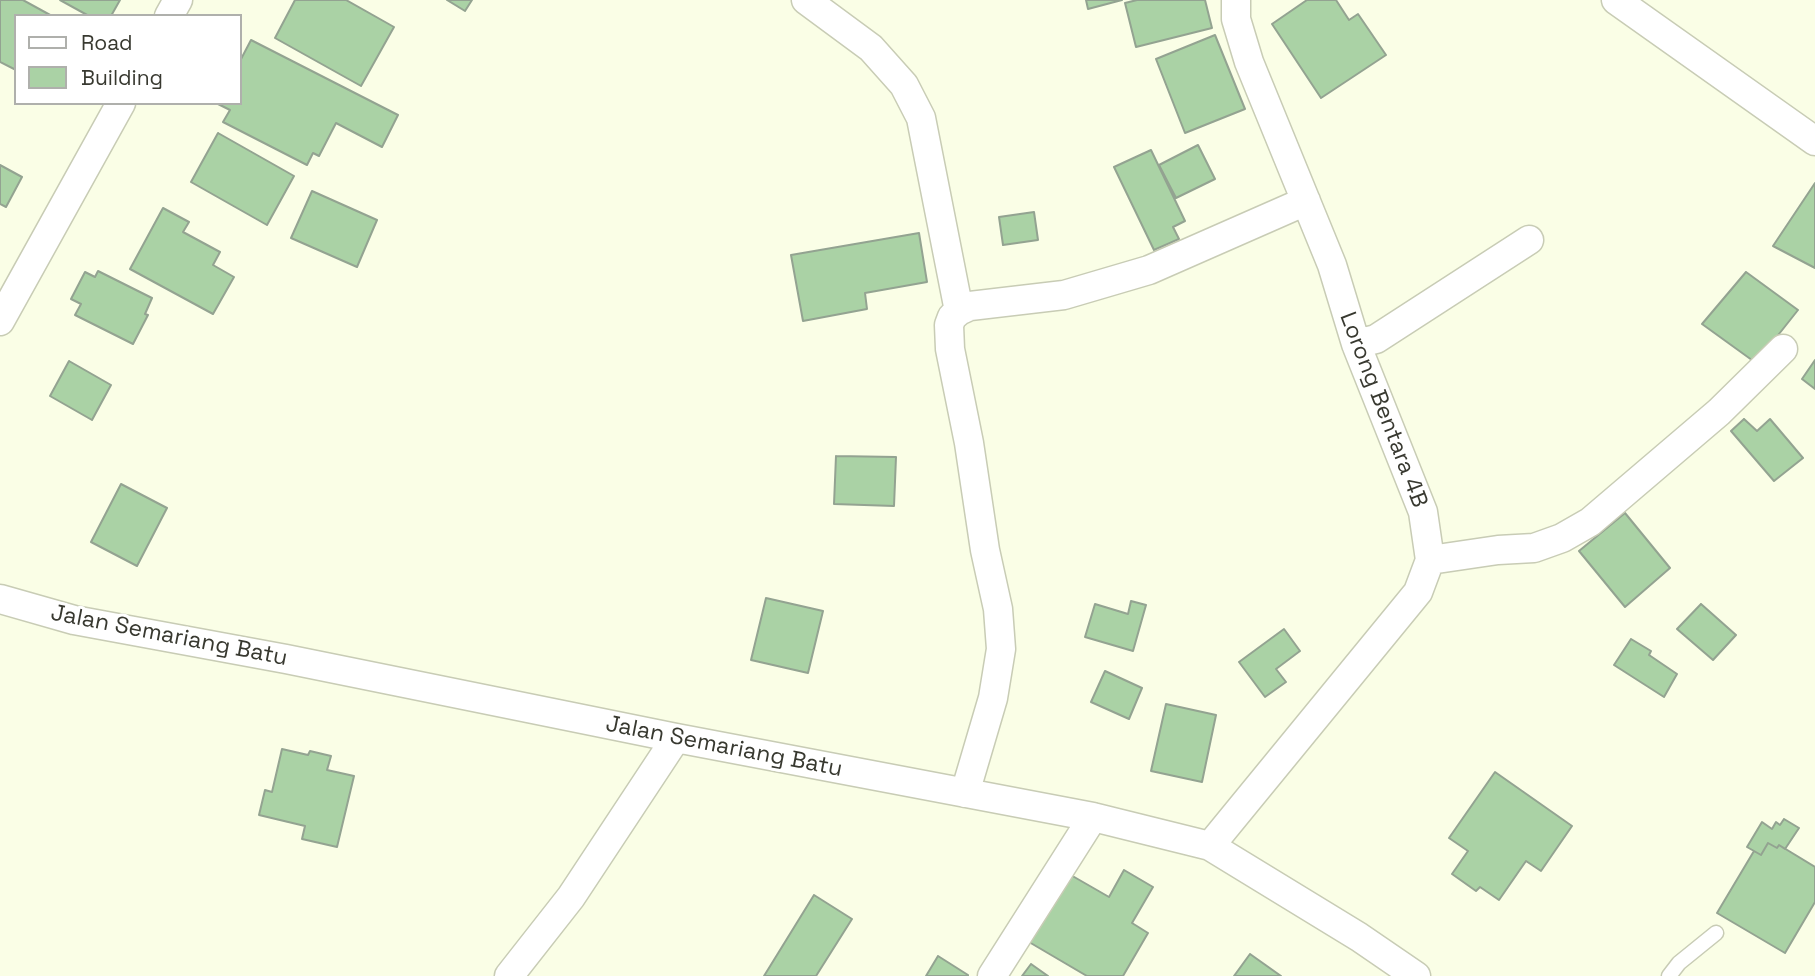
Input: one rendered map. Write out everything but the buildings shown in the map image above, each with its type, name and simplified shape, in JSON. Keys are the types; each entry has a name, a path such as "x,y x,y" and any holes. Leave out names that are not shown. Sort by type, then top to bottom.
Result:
{"street":[{"path":"806,0 871,48 904,85 922,118 958,311"},
{"name":"Lorong Bentara 4B","path":"1210,846 1418,592 1430,560 1423,512 1356,344 1332,265 1249,62 1236,19 1236,0"},
{"path":"1616,0 1815,141"},
{"path":"0,321 120,105"},
{"path":"965,793 993,698 1001,649 998,609 950,349 949,325 952,317 958,311 991,303 1064,295 1149,270 1306,201"},
{"path":"1356,344 1376,339 1530,240"},
{"path":"1430,560 1498,550 1534,548 1562,538 1590,522 1718,412 1783,349"},
{"name":"Jalan Semariang Batu","path":"0,599 74,620 1093,817 1210,846 1359,937 1416,976"},
{"path":"509,976 571,897 677,738"},
{"path":"992,976 1093,817"}],"lane":[{"path":"1669,976 1679,963 1716,933"}]}
